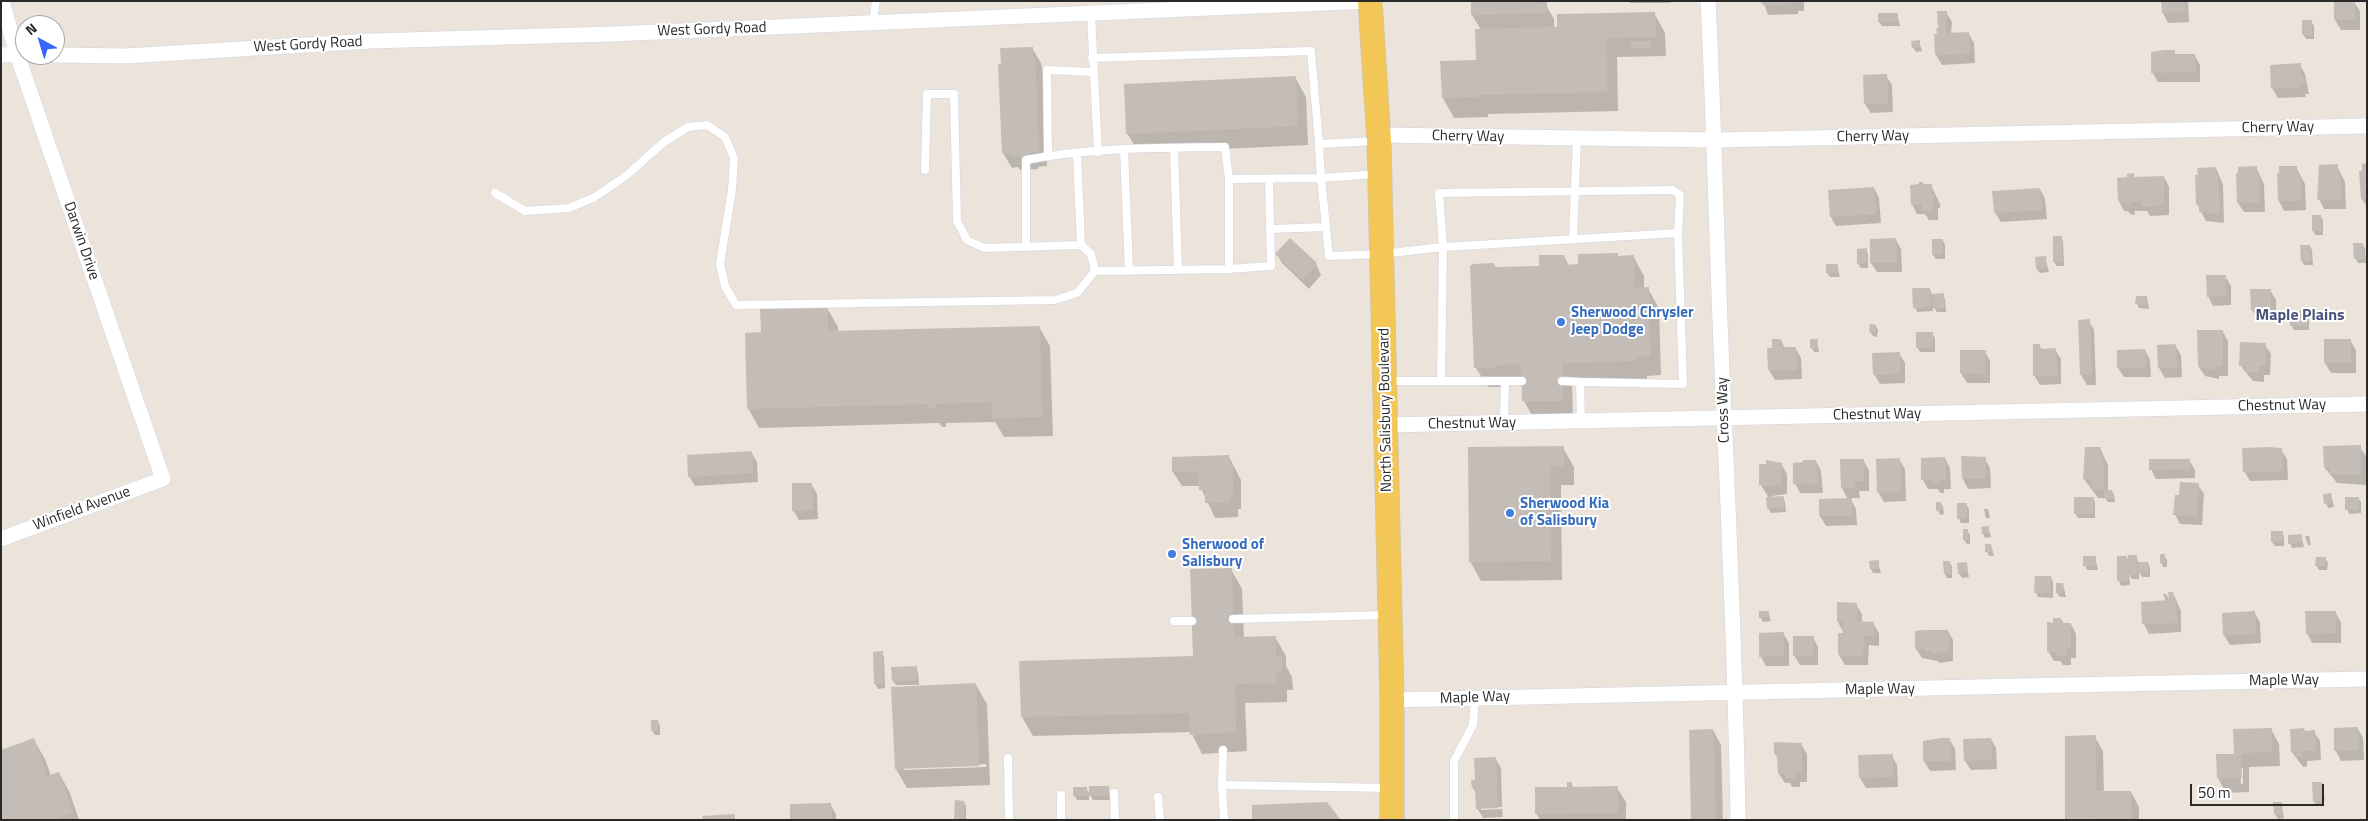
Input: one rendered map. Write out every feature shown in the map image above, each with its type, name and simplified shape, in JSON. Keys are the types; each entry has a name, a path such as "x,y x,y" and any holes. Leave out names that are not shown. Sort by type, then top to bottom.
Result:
{"main road":[{"name":"North Salisbury Boulevard","path":"1370,2 1379,138 1386,381 1392,700 1392,820"}],"street":[{"name":"Darwin Drive","path":"2,1 15,37"},
{"name":"Cross Way","path":"1708,1 1716,140 1724,418 1736,691 1738,820"},
{"name":"West Gordy Road","path":"65,55 125,56 371,41 872,24 1370,2"},
{"path":"1,55 15,54"},
{"name":"Darwin Drive","path":"25,65 163,479"},
{"name":"Cherry Way","path":"1379,138 1716,140 2367,126"},
{"name":"Chestnut Way","path":"1387,425 2367,404"},
{"name":"Winfield Avenue","path":"1,539 163,479"},
{"name":"Maple Way","path":"1392,700 2367,678"}],"lane":[{"path":"872,24 876,1"},
{"path":"1091,14 1098,152"},
{"path":"1092,58 1311,51 1329,256 1678,233"},
{"path":"1048,156 1046,70 1093,72"},
{"path":"925,170 927,94 954,94 957,221 967,240 984,248 1081,245 1091,254 1095,271"},
{"path":"495,193 524,211 569,208 596,197 627,175 664,142 688,127 707,125 725,137 734,158 732,190 720,264 725,286 736,305 1055,300 1077,293 1095,271"},
{"path":"1319,144 1379,138"},
{"path":"1573,239 1577,138"},
{"path":"1026,246 1026,160 1048,156 1124,150 1225,147 1229,179 1229,269"},
{"path":"1174,148 1178,270"},
{"path":"1124,150 1129,271"},
{"path":"1077,154 1081,245"},
{"path":"1229,179 1321,178 1380,174"},
{"path":"1095,271 1229,269 1271,266 1269,179"},
{"path":"1441,381 1443,247 1439,193 1673,190 1680,195 1678,233 1683,384 1562,381"},
{"path":"1271,229 1325,227"},
{"path":"1386,381 1522,381"},
{"path":"1504,423 1505,381"},
{"path":"1580,382 1581,422"},
{"path":"1233,620 1389,615"},
{"path":"1174,621 1192,621"},
{"path":"1454,820 1454,761 1473,725 1474,698"},
{"path":"1222,750 1224,820"},
{"path":"1008,758 1009,820"},
{"path":"1222,785 1392,788"},
{"path":"1114,793 1115,820"},
{"path":"1061,795 1061,820"},
{"path":"1158,797 1160,820"}],"building":[{"path":"1471,1 1539,1 1539,3 1546,3 1546,13 1471,15"},
{"path":"1762,1 1793,1 1793,4 1762,5"},
{"path":"2161,1 2184,1 2185,12 2162,13"},
{"path":"2334,1 2355,1 2355,20 2334,20"},
{"path":"1937,11 1947,11 1946,33 1969,32 1970,54 1935,55 1934,34 1937,34 1936,29 1938,28"},
{"path":"1655,12 1656,37 1606,38 1607,92 1478,95 1478,97 1442,98 1440,61 1476,60 1475,29 1557,27 1557,14"},
{"path":"1878,13 1898,13 1898,22 1878,22"},
{"path":"2302,20 2312,20 2312,35 2302,35"},
{"path":"1920,40 1920,47 1912,48 1911,41"},
{"path":"1631,41 1651,41 1651,48 1631,48"},
{"path":"1033,47 1039,152 1030,152 1030,155 1010,156 1010,153 1002,154 998,64 1001,64 1000,48"},
{"path":"2175,50 2175,54 2195,54 2196,72 2151,73 2151,52"},
{"path":"2301,63 2301,77 2304,77 2305,84 2301,85 2301,87 2271,88 2270,65"},
{"path":"1887,74 1888,103 1864,104 1863,75"},
{"path":"1296,76 1298,126 1126,134 1124,84"},
{"path":"2367,163 2367,199 2361,199 2359,171 2362,171 2362,164"},
{"path":"2338,164 2341,199 2317,200 2319,165"},
{"path":"2257,166 2260,202 2237,203 2236,173 2238,173 2238,167"},
{"path":"2279,166 2297,166 2297,173 2300,173 2301,201 2278,201 2277,173 2279,173"},
{"path":"2216,167 2220,214 2199,212 2199,204 2196,204 2195,175 2198,175 2197,168"},
{"path":"2134,173 2134,177 2164,176 2164,205 2143,207 2141,202 2130,202 2130,205 2123,205 2123,202 2118,201 2117,178 2127,177 2127,174"},
{"path":"1919,182 1932,184 1932,193 1935,193 1933,211 1922,211 1922,204 1911,205 1910,185 1919,184"},
{"path":"1874,187 1876,214 1830,217 1828,190"},
{"path":"2040,188 2042,210 1994,213 1992,191"},
{"path":"2312,215 2321,215 2321,231 2312,231"},
{"path":"2053,236 2062,236 2062,262 2053,262"},
{"path":"1290,238 1317,265 1303,280 1275,254"},
{"path":"1896,238 1897,263 1870,263 1870,239"},
{"path":"1932,239 1943,239 1943,255 1932,255"},
{"path":"2353,243 2363,243 2364,259 2354,259"},
{"path":"2300,245 2310,245 2311,261 2301,261"},
{"path":"1867,248 1866,264 1857,264 1857,249"},
{"name":"Sherwood Chrysler Jeep Dodge","path":"1618,253 1618,256 1634,255 1634,288 1649,287 1650,356 1636,357 1636,361 1562,363 1563,401 1522,401 1521,364 1498,365 1496,368 1474,368 1470,266 1473,264 1493,263 1496,267 1539,266 1539,255 1564,255 1565,265 1578,264 1578,254"},
{"path":"2046,256 2047,268 2036,269 2035,257"},
{"path":"1826,264 1838,264 1838,273 1826,273"},
{"path":"2206,275 2226,275 2226,296 2207,297"},
{"path":"1912,288 1930,288 1931,307 1913,308"},
{"path":"2250,289 2271,289 2271,309 2251,310"},
{"path":"1944,293 1944,308 1933,308 1932,294"},
{"path":"2136,296 2147,296 2147,305 2135,304"},
{"path":"828,306 828,331 1040,326 1042,417 992,418 992,402 936,404 936,408 929,408 929,404 747,409 745,333 761,332 760,308"},
{"path":"2290,311 2307,311 2307,326 2290,326"},
{"path":"2090,319 2092,375 2080,375 2078,320"},
{"path":"1870,324 1876,325 1875,333 1869,332"},
{"path":"2197,330 2223,330 2223,367 2214,367 2214,370 2198,367"},
{"path":"1916,332 1933,332 1933,348 1916,348"},
{"path":"1772,339 1781,339 1782,347 1796,347 1797,370 1768,370 1767,348 1772,348"},
{"path":"1810,339 1818,339 1817,348 1810,348"},
{"path":"2324,339 2351,339 2351,363 2324,363"},
{"path":"2240,342 2266,343 2265,366 2259,366 2259,373 2246,372 2246,366 2239,366"},
{"path":"2033,344 2040,344 2040,349 2056,348 2057,375 2033,376"},
{"path":"2176,344 2177,367 2158,368 2157,345"},
{"path":"2145,349 2146,367 2117,368 2117,350"},
{"path":"1960,350 1986,350 1985,374 1960,373"},
{"path":"1900,352 1900,374 1873,375 1872,353"},
{"path":"2361,445 2361,475 2330,474 2330,468 2324,468 2323,446"},
{"name":"Sherwood Kia of Salisbury","path":"1564,446 1564,466 1550,466 1551,561 1469,562 1468,447"},
{"path":"2085,447 2101,447 2104,489 2092,489 2091,479 2083,479"},
{"path":"2242,448 2282,448 2283,471 2243,472"},
{"path":"752,451 753,473 688,477 687,455"},
{"path":"1229,455 1230,464 1233,464 1233,494 1230,494 1230,503 1205,503 1205,490 1199,490 1198,471 1172,472 1172,457"},
{"path":"1961,456 1986,457 1986,479 1962,479"},
{"path":"1945,457 1946,479 1939,480 1939,484 1933,484 1933,479 1921,480 1921,458"},
{"path":"1900,458 1901,492 1877,493 1876,459"},
{"path":"1840,459 1864,459 1864,481 1855,481 1855,488 1841,488"},
{"path":"2149,459 2190,459 2190,469 2149,470"},
{"path":"1766,460 1782,463 1782,485 1773,485 1773,487 1759,485 1759,464 1766,464"},
{"path":"1803,460 1816,460 1818,483 1816,485 1811,485 1811,483 1793,484 1793,463 1803,462"},
{"path":"2180,482 2199,483 2197,516 2173,515 2175,495 2179,495"},
{"path":"792,483 812,483 813,510 792,511"},
{"path":"2104,490 2112,490 2113,498 2104,498"},
{"path":"2331,493 2333,503 2324,504 2323,494"},
{"path":"1784,496 1784,508 1767,509 1766,497"},
{"path":"2074,497 2094,497 2093,514 2074,514"},
{"path":"2345,497 2359,497 2359,509 2345,510"},
{"path":"1852,498 1852,516 1819,516 1819,499"},
{"path":"1936,502 1941,502 1942,510 1936,511"},
{"path":"1957,503 1967,503 1967,519 1957,519"},
{"path":"1989,526 1989,533 1982,534 1981,527"},
{"path":"1963,529 1968,529 1968,540 1963,540"},
{"path":"2271,531 2283,531 2283,542 2271,542"},
{"path":"2302,534 2302,543 2288,544 2288,535"},
{"path":"1985,544 1991,544 1992,552 1985,552"},
{"path":"2160,554 2165,554 2165,563 2160,563"},
{"path":"2128,555 2137,555 2137,575 2129,575"},
{"path":"2083,556 2096,556 2096,566 2083,566"},
{"path":"2117,556 2127,556 2128,581 2117,581"},
{"path":"2316,557 2326,557 2325,566 2315,566"},
{"path":"1879,560 1879,569 1870,569 1869,561"},
{"path":"1943,561 1950,561 1951,574 1944,574"},
{"path":"1967,562 1968,573 1958,574 1957,563"},
{"path":"2139,562 2148,562 2148,573 2138,573"},
{"path":"1232,568 1234,637 1276,636 1276,656 1282,656 1282,671 1276,671 1277,683 1235,684 1236,732 1190,735 1189,713 1021,717 1019,661 1193,656 1190,569"},
{"path":"2035,576 2051,576 2051,593 2034,593"},
{"path":"2056,583 2063,583 2064,593 2056,593"},
{"path":"2168,592 2173,592 2174,600 2176,600 2177,623 2142,624 2141,602 2169,600"},
{"path":"1837,602 1857,603 1857,621 1874,622 1874,636 1864,636 1863,656 1838,655 1838,633 1843,633 1843,622 1837,622"},
{"path":"1759,611 1769,611 1769,617 1759,618"},
{"path":"2255,611 2256,634 2223,635 2222,613"},
{"path":"2305,611 2336,611 2336,633 2306,634"},
{"path":"2053,618 2061,618 2061,623 2071,623 2071,648 2066,648 2067,656 2056,656 2056,652 2047,652 2047,622 2053,623"},
{"path":"1948,630 1949,651 1932,654 1932,651 1925,652 1925,649 1915,649 1915,631"},
{"path":"1784,632 1784,656 1759,657 1759,633"},
{"path":"1793,636 1814,636 1813,656 1793,656"},
{"path":"883,651 883,684 874,684 873,652"},
{"path":"917,666 917,680 892,681 891,667"},
{"path":"976,683 979,766 895,769 891,687"},
{"path":"651,720 658,720 658,731 651,731"},
{"path":"2358,727 2359,751 2334,751 2334,728"},
{"path":"2272,728 2272,752 2241,753 2242,778 2217,778 2216,754 2234,754 2233,729"},
{"path":"2304,728 2305,731 2315,730 2316,751 2302,751 2302,757 2296,757 2296,752 2291,752 2290,729"},
{"path":"1713,729 1716,820 1691,820 1689,730"},
{"path":"2096,735 2096,791 2131,791 2132,818 2065,819 2065,736"},
{"path":"34,738 47,776 59,772 73,813 54,820 1,820 1,750"},
{"path":"1950,738 1951,761 1923,761 1923,741"},
{"path":"1991,738 1992,760 1964,761 1963,739"},
{"path":"1774,742 1802,743 1802,773 1795,773 1796,778 1785,778 1786,774 1778,774"},
{"path":"1893,754 1893,777 1859,778 1858,755"},
{"path":"1496,757 1498,808 1476,809 1475,788 1472,788 1471,780 1475,780 1474,758"},
{"path":"1567,782 1572,782 1572,787 1618,786 1618,813 1535,814 1535,787 1567,787"},
{"path":"2312,782 2322,782 2323,796 2321,796 2321,801 2313,802"},
{"path":"1089,786 1109,786 1109,796 1089,796"},
{"path":"1073,787 1087,787 1087,796 1073,796"},
{"path":"955,800 964,801 964,820 954,820"},
{"path":"1327,802 1341,820 1252,820 1252,805"},
{"path":"2273,802 2282,802 2283,814 2274,815"},
{"path":"831,803 832,820 790,820 790,804"},
{"path":"735,814 735,820 703,820 702,816"}],"place":[{"name":"Sherwood Chrysler Jeep Dodge","path":"1561,322"},
{"name":"Sherwood Kia of Salisbury","path":"1510,513"},
{"name":"Sherwood of Salisbury","path":"1172,554"}],"district":[{"name":"Maple Plains","path":"2300,316"}]}
